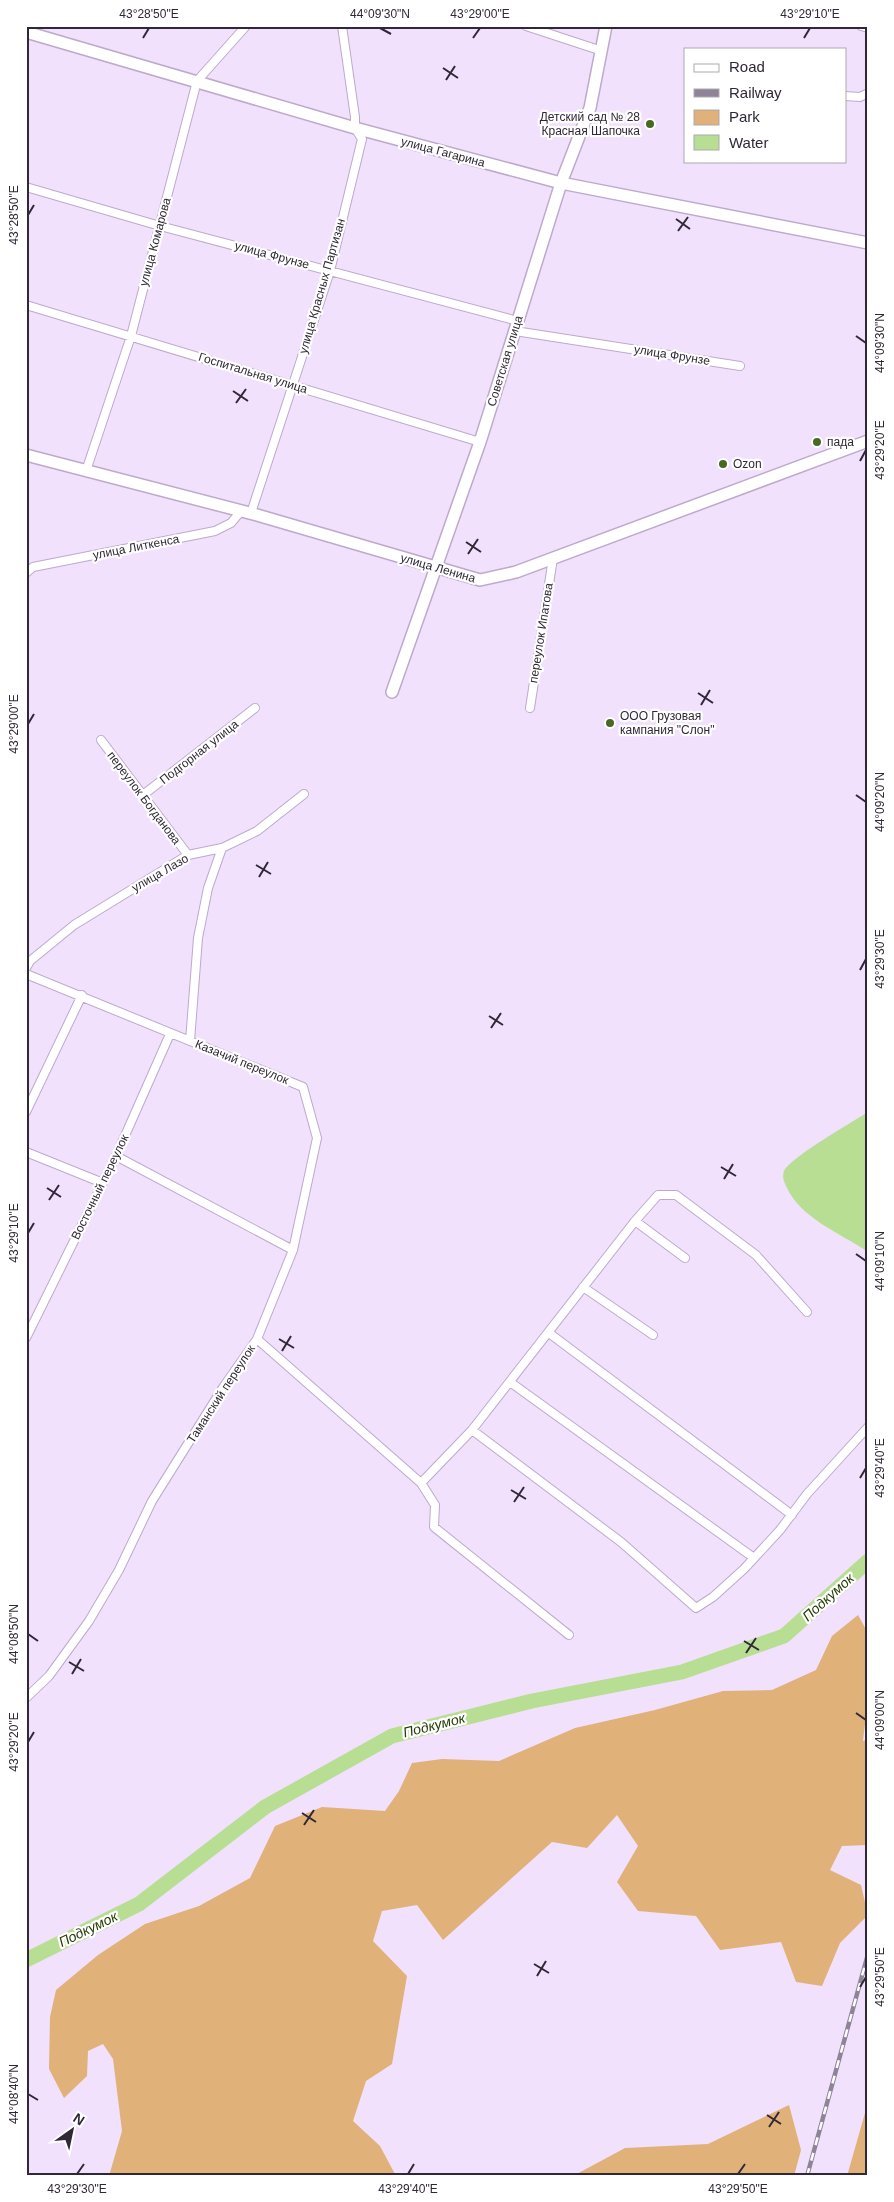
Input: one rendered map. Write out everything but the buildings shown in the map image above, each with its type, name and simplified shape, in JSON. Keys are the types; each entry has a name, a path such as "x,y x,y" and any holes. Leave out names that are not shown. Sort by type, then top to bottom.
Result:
{"street":[{"name":"улица Комарова","path":"86,471 131,336 197,81 246,26"},
{"name":"улица Красных Партизан","path":"246,512 293,385 330,271 362,139 355,128 342,26"},
{"path":"526,26 602,51"},
{"name":"Советская улица","path":"392,692 480,442 561,183 590,108 606,26"},
{"path":"861,26 868,28"},
{"name":"улица Гагарина","path":"26,32 355,128 561,183 868,243"},
{"path":"846,96 860,97 868,93"},
{"name":"улица Фрунзе","path":"26,187 160,226 330,271 516,326 740,366"},
{"name":"Госпитальная улица","path":"26,305 480,442"},
{"name":"улица Ленина","path":"26,455 246,512 480,580 516,572 868,441"},
{"name":"улица Литкенса","path":"26,573 33,567 215,531 231,523 246,512"},
{"name":"переулок Ипатова","path":"530,708 553,558"},
{"name":"Подгорная улица","path":"143,795 255,708"},
{"name":"переулок Богданова","path":"101,740 188,855"},
{"name":"улица Лазо","path":"27,962 74,925 188,855 222,848 257,830 304,794"},
{"path":"190,1041 198,938 208,888 222,848"},
{"name":"Казачий переулок","path":"26,974 82,995 170,1034 303,1087 317,1138 293,1250"},
{"path":"26,1112 82,995"},
{"name":"Восточный переулок","path":"26,1338 116,1156 170,1034"},
{"path":"26,1152 103,1183"},
{"path":"116,1156 293,1250"},
{"path":"421,1483 472,1430 583,1287 658,1195 676,1195 756,1255 807,1312"},
{"path":"635,1222 685,1258"},
{"name":"Таманский переулок","path":"26,1698 49,1676 89,1621 119,1570 152,1501 224,1386 257,1339 293,1250"},
{"path":"583,1287 653,1335"},
{"path":"548,1333 792,1515"},
{"path":"257,1339 421,1483 435,1506 434,1527 568,1635"},
{"path":"510,1382 754,1558"},
{"path":"472,1430 621,1542 696,1608 713,1597 754,1558 792,1515 807,1494 868,1427"}],"green space":[{"path":"858,1615 868,1633 868,1698 863,1741 868,1739 868,1845 842,1846 830,1870 861,1885 868,1915 840,1943 822,1986 796,1982 781,1942 720,1950 696,1916 638,1911 617,1882 638,1846 617,1815 587,1848 552,1842 443,1940 417,1905 382,1911 373,1941 407,1976 392,2064 366,2081 353,2121 380,2146 396,2176 109,2176 122,2131 113,2059 103,2044 88,2051 87,2076 64,2098 49,2069 50,2017 56,1990 98,1955 145,1924 199,1906 250,1878 275,1826 322,1807 385,1811 399,1791 412,1763 442,1759 499,1761 575,1728 655,1710 723,1691 772,1690 816,1670 832,1636"},
{"path":"789,2105 801,2150 794,2176 573,2176 625,2148 708,2144"},
{"path":"868,2105 868,2176 847,2176 865,2113"}],"water":[{"path":"868,1112 868,1252 822,1224 801,1207 786,1186 783,1175 789,1165 798,1157"}],"waterway":[{"name":"Подкумок","path":"26,1960 139,1904 265,1807 392,1736 532,1701 682,1672 784,1636 868,1561"}],"railway":[{"path":"807,2176 868,1954"}],"place":[{"name":"Детский сад № 28 Красная Шапочка","path":"650,124"},
{"name":"пада","path":"817,442"},
{"name":"Ozon","path":"723,464"},
{"name":"ООО Грузовая кампания \"Слон\"","path":"610,723"}]}
